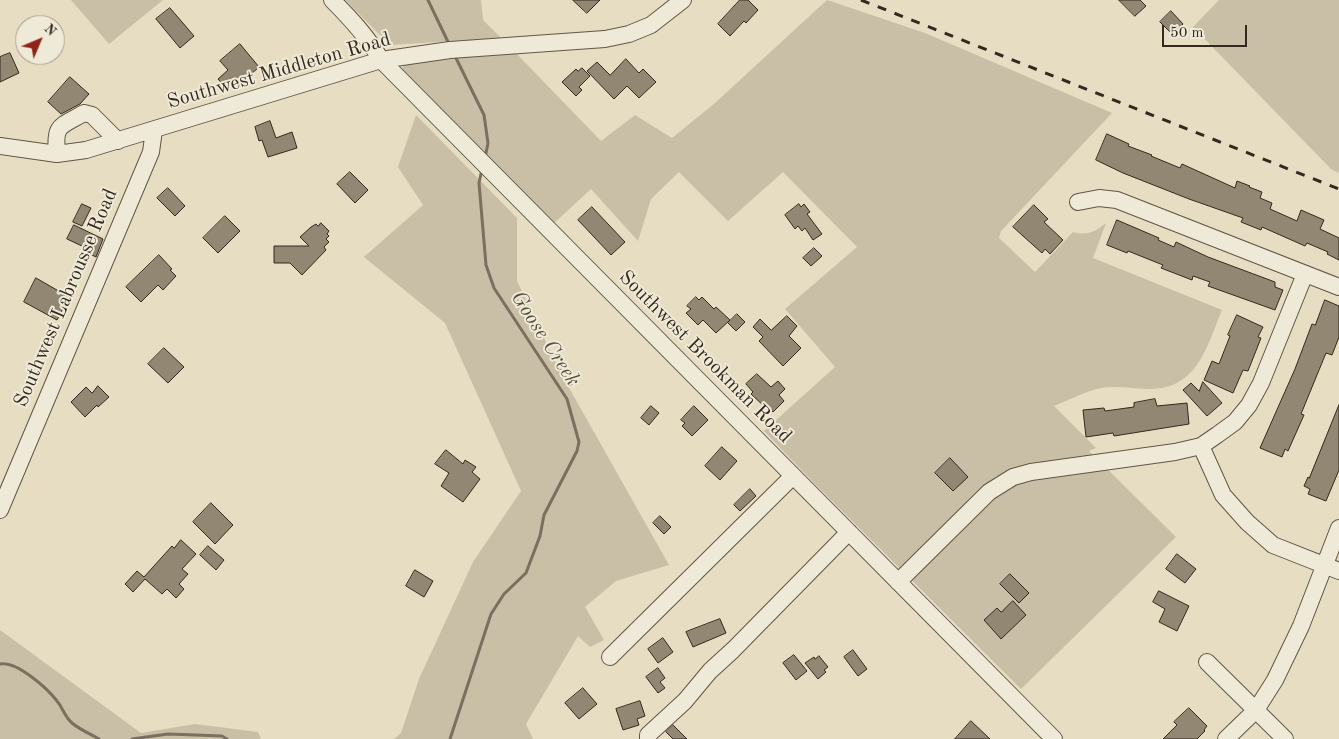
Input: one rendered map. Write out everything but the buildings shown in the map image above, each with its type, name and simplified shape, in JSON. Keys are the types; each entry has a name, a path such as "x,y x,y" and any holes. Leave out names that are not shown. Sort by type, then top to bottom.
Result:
{"street":[{"name":"Southwest Brookman Road","path":"332,0 353,21 381,60 1054,739"},
{"name":"Southwest Middleton Road","path":"0,146 57,154 86,150 381,60 450,50 605,39 628,34 651,25 683,0"},
{"path":"57,154 55,137 59,127 84,112 92,115 118,141"},
{"name":"Southwest Labrousse Road","path":"0,510 151,152 154,130"},
{"path":"1078,202 1099,198 1117,200 1339,287"},
{"path":"898,582 989,492 1013,477 1031,472 1104,463 1201,446 1235,422 1249,405 1261,383 1305,274"},
{"path":"1201,446 1223,495 1247,522 1273,545 1332,568"},
{"path":"610,657 793,476"},
{"path":"1226,739 1256,710 1275,680 1332,568 1339,528"},
{"path":"648,739 648,735 685,701 710,671 849,532"},
{"path":"1207,662 1285,739"}],"shaded area":[{"path":"71,0 163,0 109,44"},
{"path":"345,0 481,0 483,20 501,38 390,45"},
{"path":"827,0 925,33 1112,113 1001,231 999,238 1035,272 1073,232 1083,234 1091,232 1106,223 1093,258 1222,310 1198,363 1180,381 1167,387 1151,389 1101,388 1054,406 1096,448 1089,451 1176,537 1021,689 764,431 835,367 785,309 857,247 783,172 728,221 679,172 651,199 638,241 591,189 553,224 400,72 405,63 514,51 601,141 635,115 672,138 715,103"},
{"path":"1219,0 1339,0 1339,173 1331,169 1193,27"},
{"path":"416,115 517,218 517,281 560,372 669,565 616,581 585,607 604,640 590,647 578,636 526,724 533,739 394,739 401,733 419,679 473,562 521,491 445,323 364,257 423,205 398,167"},
{"path":"0,630 141,733 195,724 258,732 261,739 0,739"}],"waterway":[{"name":"Goose Creek","path":"428,0 449,44"},
{"name":"Goose Creek","path":"454,54 484,115 488,143 485,158"},
{"name":"Goose Creek","path":"450,739 491,614 504,594 526,573 540,536 544,515 577,451 579,442 567,399 494,288 486,265 479,183 482,169"},
{"path":"0,664 15,667 31,676 59,704 72,723 99,739"},
{"path":"132,739 168,734 222,736 227,739"}],"railway":[{"path":"861,0 1339,189"}]}
